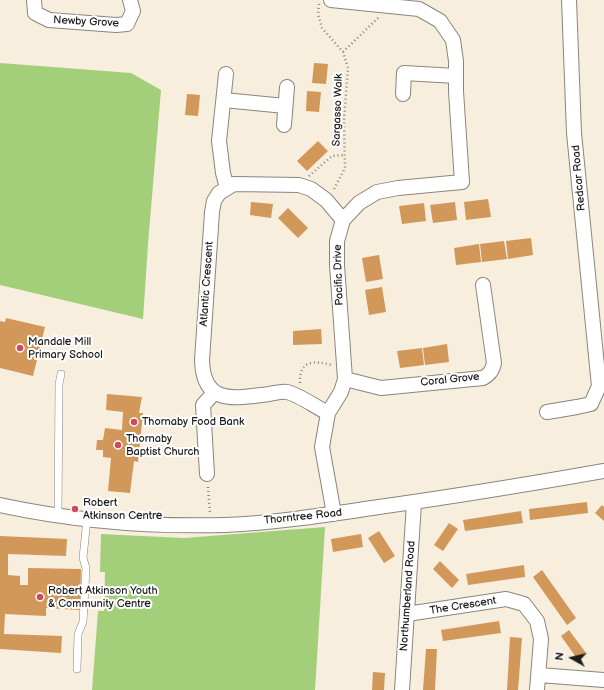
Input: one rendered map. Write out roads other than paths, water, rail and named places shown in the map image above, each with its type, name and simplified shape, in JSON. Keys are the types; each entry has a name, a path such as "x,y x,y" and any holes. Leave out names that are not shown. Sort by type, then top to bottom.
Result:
{"street":[{"name":"Newby Grove","path":"34,0 36,13 49,20 116,25 127,24 132,11 130,0"},
{"name":"Pacific Drive","path":"331,0 346,0 419,8 440,20 453,40 456,61 456,91 462,182 398,188 377,192 359,203 343,220 337,241 337,265 344,373 341,392 328,414 322,447 334,514"},
{"name":"Redcar Road","path":"547,412 591,404 599,386 600,356 574,133 569,0"},
{"path":"403,94 404,73 456,76"},
{"path":"226,74 219,141 223,173 227,188 234,184 299,185 311,189 326,200 343,220"},
{"path":"284,125 287,87"},
{"path":"224,100 285,106"},
{"name":"Atlantic Crescent","path":"214,393 209,387 202,371 202,360 212,212 214,201 219,193 227,188"},
{"name":"Coral Grove","path":"344,373 381,388 483,378 488,375 492,370 494,363 484,285"},
{"path":"206,474 204,405 214,393 221,396 246,397 287,392 328,414"},
{"name":"Thorntree Road","path":"0,505 58,516 123,524 210,525 334,514 499,490 604,471"},
{"name":"Northumberland Road","path":"402,690 414,503"},
{"name":"The Crescent","path":"407,614 506,599 524,604 537,621 541,639 537,690"},
{"path":"539,675 604,680"}],"lane":[{"path":"58,516 59,384 62,374"},
{"path":"77,669 78,634 83,622 86,568 83,558 87,520"}],"place":[{"name":"Mandale Mill Primary School","path":"20,348"},
{"name":"Thornaby Food Bank","path":"134,422"},
{"name":"Thornaby Baptist Church","path":"118,445"},
{"name":"Robert Atkinson Centre","path":"75,509"},
{"name":"Robert Atkinson Youth & Community Centre","path":"40,597"}]}
